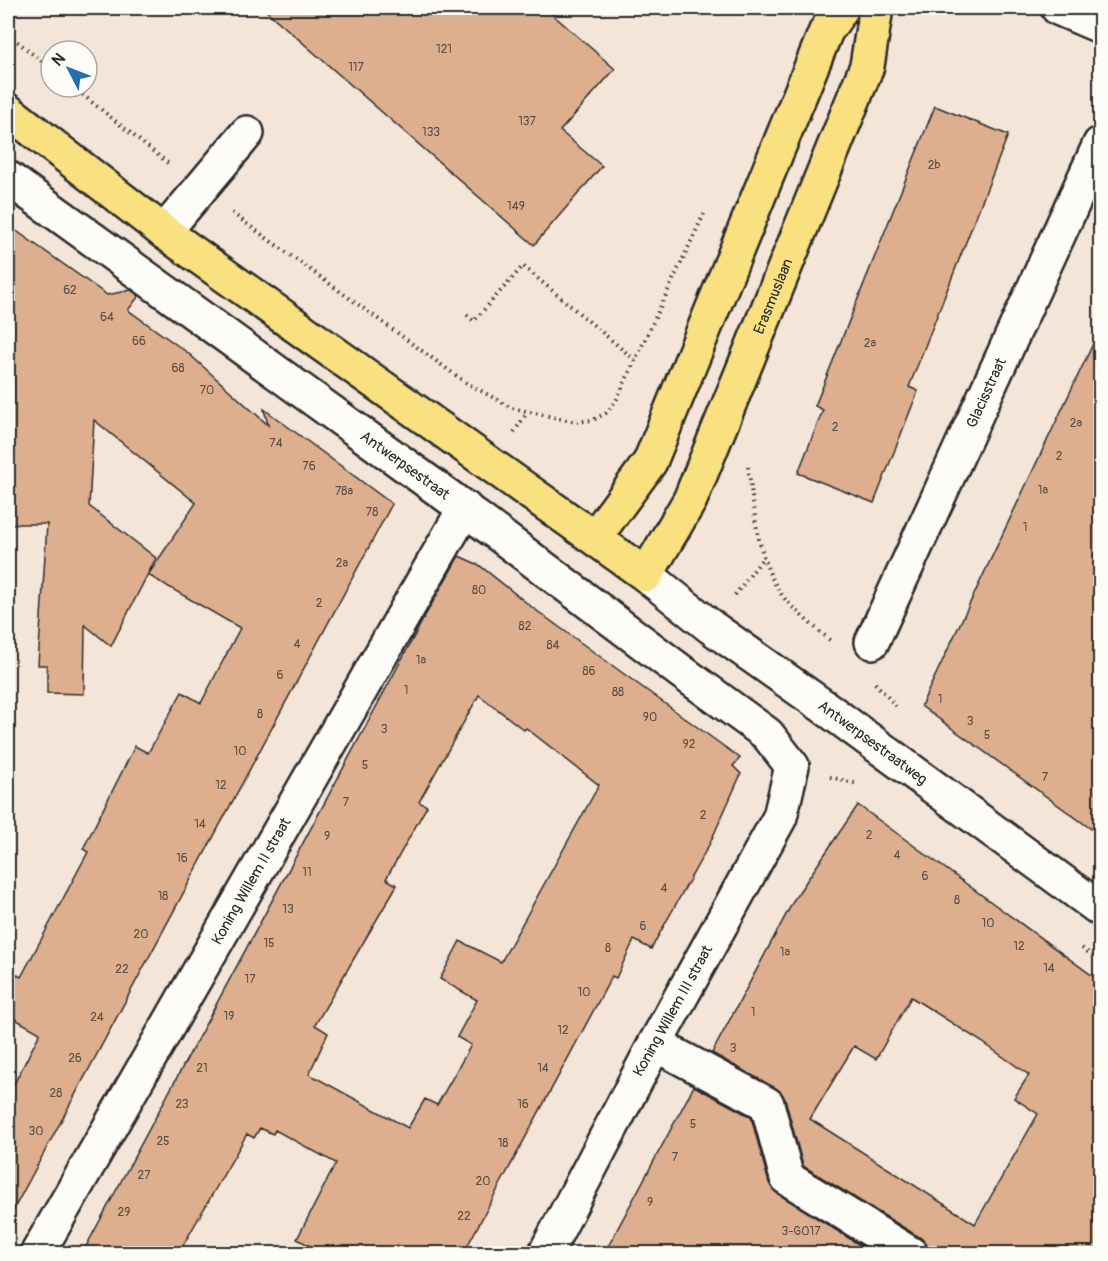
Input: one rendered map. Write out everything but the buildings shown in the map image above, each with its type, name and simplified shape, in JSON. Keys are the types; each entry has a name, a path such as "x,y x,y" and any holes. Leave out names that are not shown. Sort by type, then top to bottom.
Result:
{"main road":[{"path":"595,537 650,462 826,31 842,8"},
{"name":"Erasmuslaan","path":"646,575 690,500 867,66 876,8"},
{"path":"8,111 164,232 646,575"}],"street":[{"path":"1058,8 1101,26"},
{"path":"164,232 247,133"},
{"name":"Glacisstraat","path":"872,642 1101,144"},
{"name":"Antwerpsestraat","path":"8,178 465,508 767,734 792,766"},
{"name":"Koning Willem II straat","path":"37,1254 465,508"},
{"name":"Antwerpsestraatweg","path":"646,575 711,627 1101,909"},
{"name":"Koning Willem III straat","path":"544,1254 655,1044 780,817 792,766"},
{"path":"655,1044 766,1104 787,1178 911,1254"}],"path":[{"path":"8,34 39,59"},
{"path":"88,99 200,189 465,382 512,408 576,422 593,420 606,413 616,401"},
{"path":"467,315 474,321 523,266 635,360"},
{"path":"792,766 861,785"},
{"path":"1081,947 1101,961"}]}
